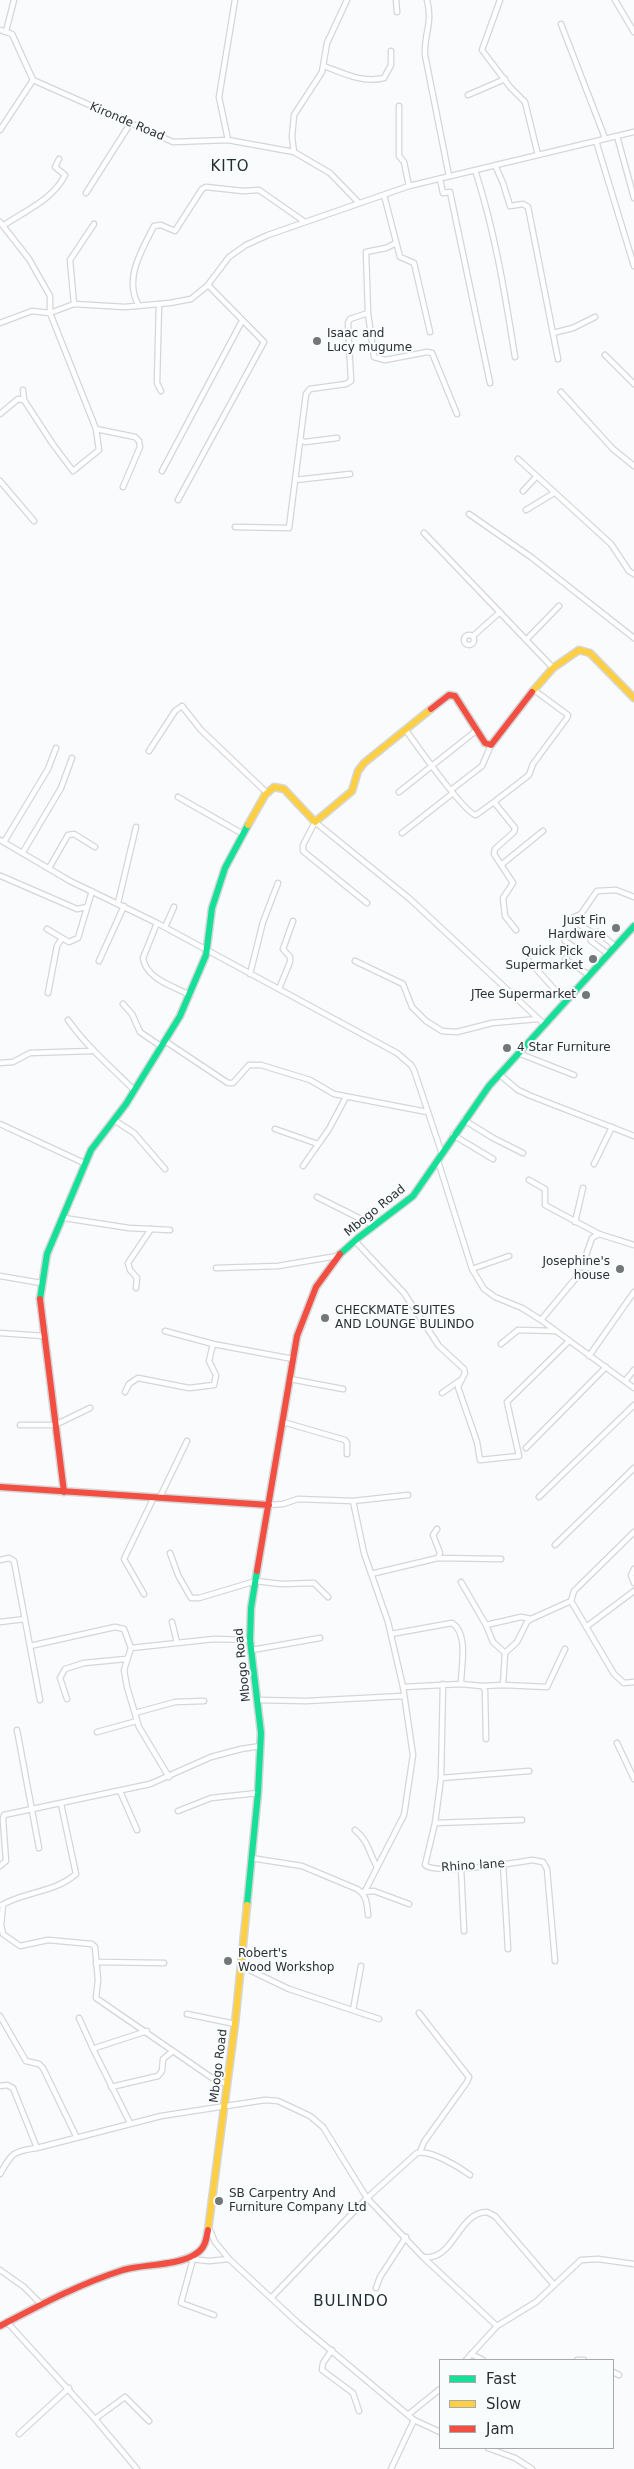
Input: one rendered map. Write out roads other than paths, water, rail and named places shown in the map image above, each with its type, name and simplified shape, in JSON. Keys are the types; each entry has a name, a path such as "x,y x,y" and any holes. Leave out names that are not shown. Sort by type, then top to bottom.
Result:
{"main road":[{"path":"64,1492 40,1297 47,1254 55,1231 64,1218 84,1163 164,1044 190,995 208,950 207,938 212,908 230,855 267,793 274,787 284,789 315,822 352,791 360,766 445,696 452,694 485,743 491,746 553,668 579,650 586,650 634,698"},
{"name":"Mbogo Road","path":"191,2259 203,2249 208,2238 235,2024 258,1793 261,1746 258,1700 250,1640 250,1622 293,1359 307,1300 321,1276 338,1256 374,1225 400,1208 413,1196 464,1120 541,1022 565,1001 615,946 633,930"},
{"path":"0,1487 269,1505"},
{"path":"0,2326 41,2304 89,2282 130,2268 191,2259"}],"street":[{"path":"6,31 14,0"},
{"path":"228,140 219,97 235,0"},
{"path":"294,152 292,138 294,115 324,66 323,60 327,43 346,0"},
{"path":"396,0 397,12"},
{"path":"427,0 431,17 425,42 425,55 450,176"},
{"path":"500,0 482,50 510,87 525,102 538,155"},
{"path":"615,0 632,25 634,32"},
{"path":"562,24 605,138"},
{"path":"0,30 12,34 33,80 0,130"},
{"path":"324,66 359,79 377,80 384,78 388,72 391,51"},
{"path":"468,95 505,78"},
{"name":"Kironde Road","path":"33,80 173,142 228,140 294,152 330,173 359,203"},
{"path":"399,106 399,156 404,162 409,186"},
{"path":"86,194 130,124"},
{"path":"0,316 2,322 32,311 50,313 74,304 139,306 191,299 208,285 229,257 246,245 305,222 409,186 634,132"},
{"path":"617,136 634,198"},
{"path":"596,141 634,266"},
{"path":"23,390 24,400 73,471 99,450 96,429 50,313 50,296 29,259 2,224 33,207 60,185 65,175 55,167 60,159"},
{"path":"495,165 504,183 510,206 523,204 528,207 558,359"},
{"path":"475,170 486,204 502,279 515,357"},
{"path":"440,179 443,193 450,192 490,383"},
{"path":"139,306 133,291 134,272 154,226 160,225 175,231 202,189 206,187 259,190 305,222"},
{"path":"384,195 402,259 414,263 430,332"},
{"path":"74,304 70,260 94,224"},
{"path":"396,243 386,248 366,252 368,313 374,357 385,360 427,352 432,354 456,414"},
{"path":"178,500 264,342 208,285"},
{"path":"159,304 157,383 161,391"},
{"path":"235,528 289,528 307,391 346,384 351,381 349,320 368,313"},
{"path":"554,333 573,328 596,318"},
{"path":"162,471 242,321"},
{"path":"606,355 634,384"},
{"path":"561,392 613,449 634,466"},
{"path":"0,414 18,399 24,400"},
{"path":"96,429 135,437 139,441 140,447 123,487"},
{"path":"300,440 305,442 337,438"},
{"path":"518,459 611,544 629,571 634,574"},
{"path":"294,480 350,474"},
{"path":"523,491 536,477"},
{"path":"0,481 34,521"},
{"path":"526,510 554,493"},
{"path":"469,514 531,557 634,638"},
{"path":"424,534 553,668"},
{"path":"526,640 559,606"},
{"path":"473,636 500,612"},
{"path":"405,729 452,792 475,816 529,775 534,764 568,718 568,715 534,690"},
{"path":"150,751 175,710 182,706 201,730 267,793"},
{"path":"399,792 477,730"},
{"path":"402,833 482,766 491,746"},
{"path":"56,748 48,769 2,841 92,891 157,923 366,1034 406,1060 411,1065 418,1079 442,1154"},
{"path":"23,852 61,788 72,758"},
{"path":"178,797 243,834"},
{"path":"494,802 515,829 494,851 494,856 513,883 503,898 505,916 516,930"},
{"path":"367,903 303,851 303,846 315,822 410,899 541,1022"},
{"path":"118,903 136,826"},
{"path":"501,865 543,831"},
{"path":"49,868 68,835 74,834 95,847"},
{"path":"1,876 77,909 87,907"},
{"path":"250,974 263,922 278,883"},
{"path":"568,920 581,914 597,891 616,890 634,897"},
{"path":"48,929 69,942 76,941 92,891"},
{"path":"99,961 124,906"},
{"path":"165,928 174,907"},
{"path":"279,989 290,962 290,957 283,948 293,921"},
{"path":"157,923 143,958 146,968 156,977 190,995"},
{"path":"580,925 596,935"},
{"path":"608,954 592,942 598,932 615,946"},
{"path":"48,992 57,946 62,938"},
{"path":"564,942 574,947 566,959 589,974"},
{"path":"354,961 404,984 412,1007 426,1021 442,1032 458,1032 492,1023 541,1022"},
{"path":"529,961 565,1001"},
{"path":"123,1004 132,1014 140,1032 164,1044 228,1083 233,1084 237,1081 249,1065 260,1066 310,1080 327,1091 346,1097 427,1112"},
{"path":"68,1020 91,1050 102,1058 134,1090"},
{"path":"0,1063 13,1062 30,1053 91,1050"},
{"path":"518,1053 574,1075"},
{"path":"499,1074 518,1090 530,1096 634,1136"},
{"path":"303,1166 335,1119 346,1097"},
{"path":"114,1120 134,1133 165,1169"},
{"path":"464,1120 493,1138 523,1153"},
{"path":"0,1124 84,1163"},
{"path":"594,1164 612,1127"},
{"path":"275,1129 318,1144"},
{"path":"453,1135 493,1159"},
{"path":"438,1161 472,1268 488,1293 541,1320 634,1388"},
{"path":"529,1180 545,1189 545,1205 599,1234 634,1244"},
{"path":"575,1222 583,1188"},
{"path":"317,1197 374,1225"},
{"path":"64,1218 121,1227 170,1230"},
{"path":"136,1288 137,1278 130,1270 128,1263 151,1229"},
{"path":"584,1261 592,1238 599,1234"},
{"path":"355,1241 404,1293 439,1346 464,1369 465,1373 460,1380 442,1393"},
{"path":"216,1268 278,1266 338,1256"},
{"path":"472,1268 509,1256"},
{"path":"541,1320 580,1273 604,1275"},
{"path":"0,1276 41,1283"},
{"path":"589,1356 634,1292"},
{"path":"501,1344 518,1330 556,1331"},
{"path":"165,1332 213,1344 293,1359"},
{"path":"0,1334 44,1336"},
{"path":"460,1380 458,1387 477,1442 480,1460 516,1457 519,1454 507,1402 569,1341"},
{"path":"125,1392 129,1384 138,1378 189,1388 214,1385 216,1375 209,1361 213,1344"},
{"path":"526,1448 606,1367"},
{"path":"625,1381 634,1370"},
{"path":"290,1379 343,1389"},
{"path":"539,1497 634,1405"},
{"path":"20,1425 55,1425 90,1408"},
{"path":"283,1422 345,1440 348,1443 347,1454"},
{"path":"144,1594 124,1560 187,1441"},
{"path":"555,1545 634,1468"},
{"path":"269,1505 283,1504 298,1499 353,1501 408,1495"},
{"path":"353,1501 360,1538 391,1634 403,1686 412,1749 412,1769 401,1821 364,1892 368,1915"},
{"path":"437,1529 433,1535 440,1553 438,1558"},
{"path":"634,1532 574,1591 571,1601 614,1674 624,1684 634,1682"},
{"path":"170,1553 191,1598 199,1598 256,1581 281,1584 314,1583 328,1596"},
{"path":"0,1560 9,1558 14,1561 40,1700"},
{"path":"371,1574 438,1558 501,1559"},
{"path":"634,1569 631,1575 634,1583"},
{"path":"461,1582 486,1625 493,1642 505,1653"},
{"path":"586,1627 634,1591"},
{"path":"486,1625 521,1617 531,1619 571,1601"},
{"path":"0,1622 25,1618"},
{"path":"503,1685 505,1653 518,1642 531,1619"},
{"path":"172,1622 177,1643"},
{"path":"391,1634 452,1623 456,1625 462,1636 461,1684"},
{"path":"30,1646 120,1627 124,1629 131,1648 126,1659 125,1678 137,1721 150,1747 169,1777"},
{"path":"252,1650 320,1638"},
{"path":"131,1648 214,1639 250,1640"},
{"path":"403,1686 461,1684 547,1687 565,1649"},
{"path":"67,1699 60,1678 65,1669 84,1663 126,1659"},
{"name":"Rhino lane","path":"443,1684 441,1778 435,1823 425,1865 430,1869 461,1868 532,1860 543,1862 546,1865 555,1960"},
{"path":"482,1686 485,1690 486,1739"},
{"path":"258,1700 306,1701 404,1696"},
{"path":"135,1713 175,1702 204,1701"},
{"path":"97,1732 137,1721"},
{"path":"17,1730 38,1848"},
{"path":"617,1743 634,1779"},
{"path":"0,1866 6,1861 3,1816 120,1791 169,1777 211,1758 241,1749 261,1746"},
{"path":"441,1778 529,1771"},
{"path":"120,1791 137,1830"},
{"path":"178,1811 211,1798 258,1793"},
{"path":"62,1804 76,1874 57,1887 16,1898 1,1906 3,1934 20,1946 48,1940 92,1944 95,1947 98,1980 96,1998 147,2031 218,2082 227,2084"},
{"path":"435,1823 522,1820"},
{"path":"355,1830 367,1842 369,1852 377,1867"},
{"path":"251,1858 302,1866 364,1892 374,1891 409,1904"},
{"path":"503,1864 508,1949"},
{"path":"461,1868 464,1931"},
{"path":"96,1964 99,1962 164,1963"},
{"path":"241,1966 289,1989 379,2019"},
{"path":"353,2010 361,1966"},
{"path":"271,2298 367,2198 420,2152 424,2142 467,2082 469,2077 420,2013"},
{"path":"187,2014 235,2024"},
{"path":"0,2016 26,2061 39,2064 43,2068 76,2136"},
{"path":"79,2018 130,2123"},
{"path":"94,2051 95,2048 147,2031"},
{"path":"111,2087 158,2076 162,2071 163,2059 173,2051"},
{"path":"0,2086 7,2085 13,2088 37,2148"},
{"path":"0,2174 14,2152 37,2148 76,2136 177,2112 274,2100 310,2116 329,2136 367,2198 423,2257 497,2326"},
{"path":"420,2152 431,2154 470,2175"},
{"path":"423,2257 438,2255 476,2215 487,2212 495,2216 554,2285"},
{"path":"209,2228 215,2242 229,2260 298,2324 332,2350 414,2420 439,2432"},
{"path":"376,2288 380,2277 406,2237"},
{"path":"467,2359 497,2326 536,2302 577,2263 585,2258 634,2264"},
{"path":"214,2315 181,2303 191,2259 209,2261 229,2260"},
{"path":"0,2270 24,2287 41,2304"},
{"path":"7,2322 69,2388 137,2469"},
{"path":"332,2350 323,2363 322,2370 353,2393 359,2411"},
{"path":"471,2354 481,2359"},
{"path":"614,2372 619,2375"},
{"path":"19,2434 69,2388"},
{"path":"409,2414 439,2390"},
{"path":"95,2418 125,2397 149,2421"},
{"path":"391,2469 414,2420"},
{"path":"491,2449 515,2458 532,2469"}],"place":[{"name":"Isaac and Lucy mugume","path":"317,341"},
{"name":"Just Fin Hardware","path":"616,928"},
{"name":"Quick Pick Supermarket","path":"593,959"},
{"name":"JTee Supermarket","path":"586,995"},
{"name":"4 Star Furniture","path":"507,1048"},
{"name":"Josephine's house","path":"620,1269"},
{"name":"CHECKMATE SUITES AND LOUNGE BULINDO","path":"325,1318"},
{"name":"Robert's Wood Workshop","path":"228,1961"},
{"name":"SB Carpentry And Furniture Company Ltd","path":"219,2201"}],"district":[{"name":"KITO","path":"230,167"},
{"name":"BULINDO","path":"351,2302"}]}
